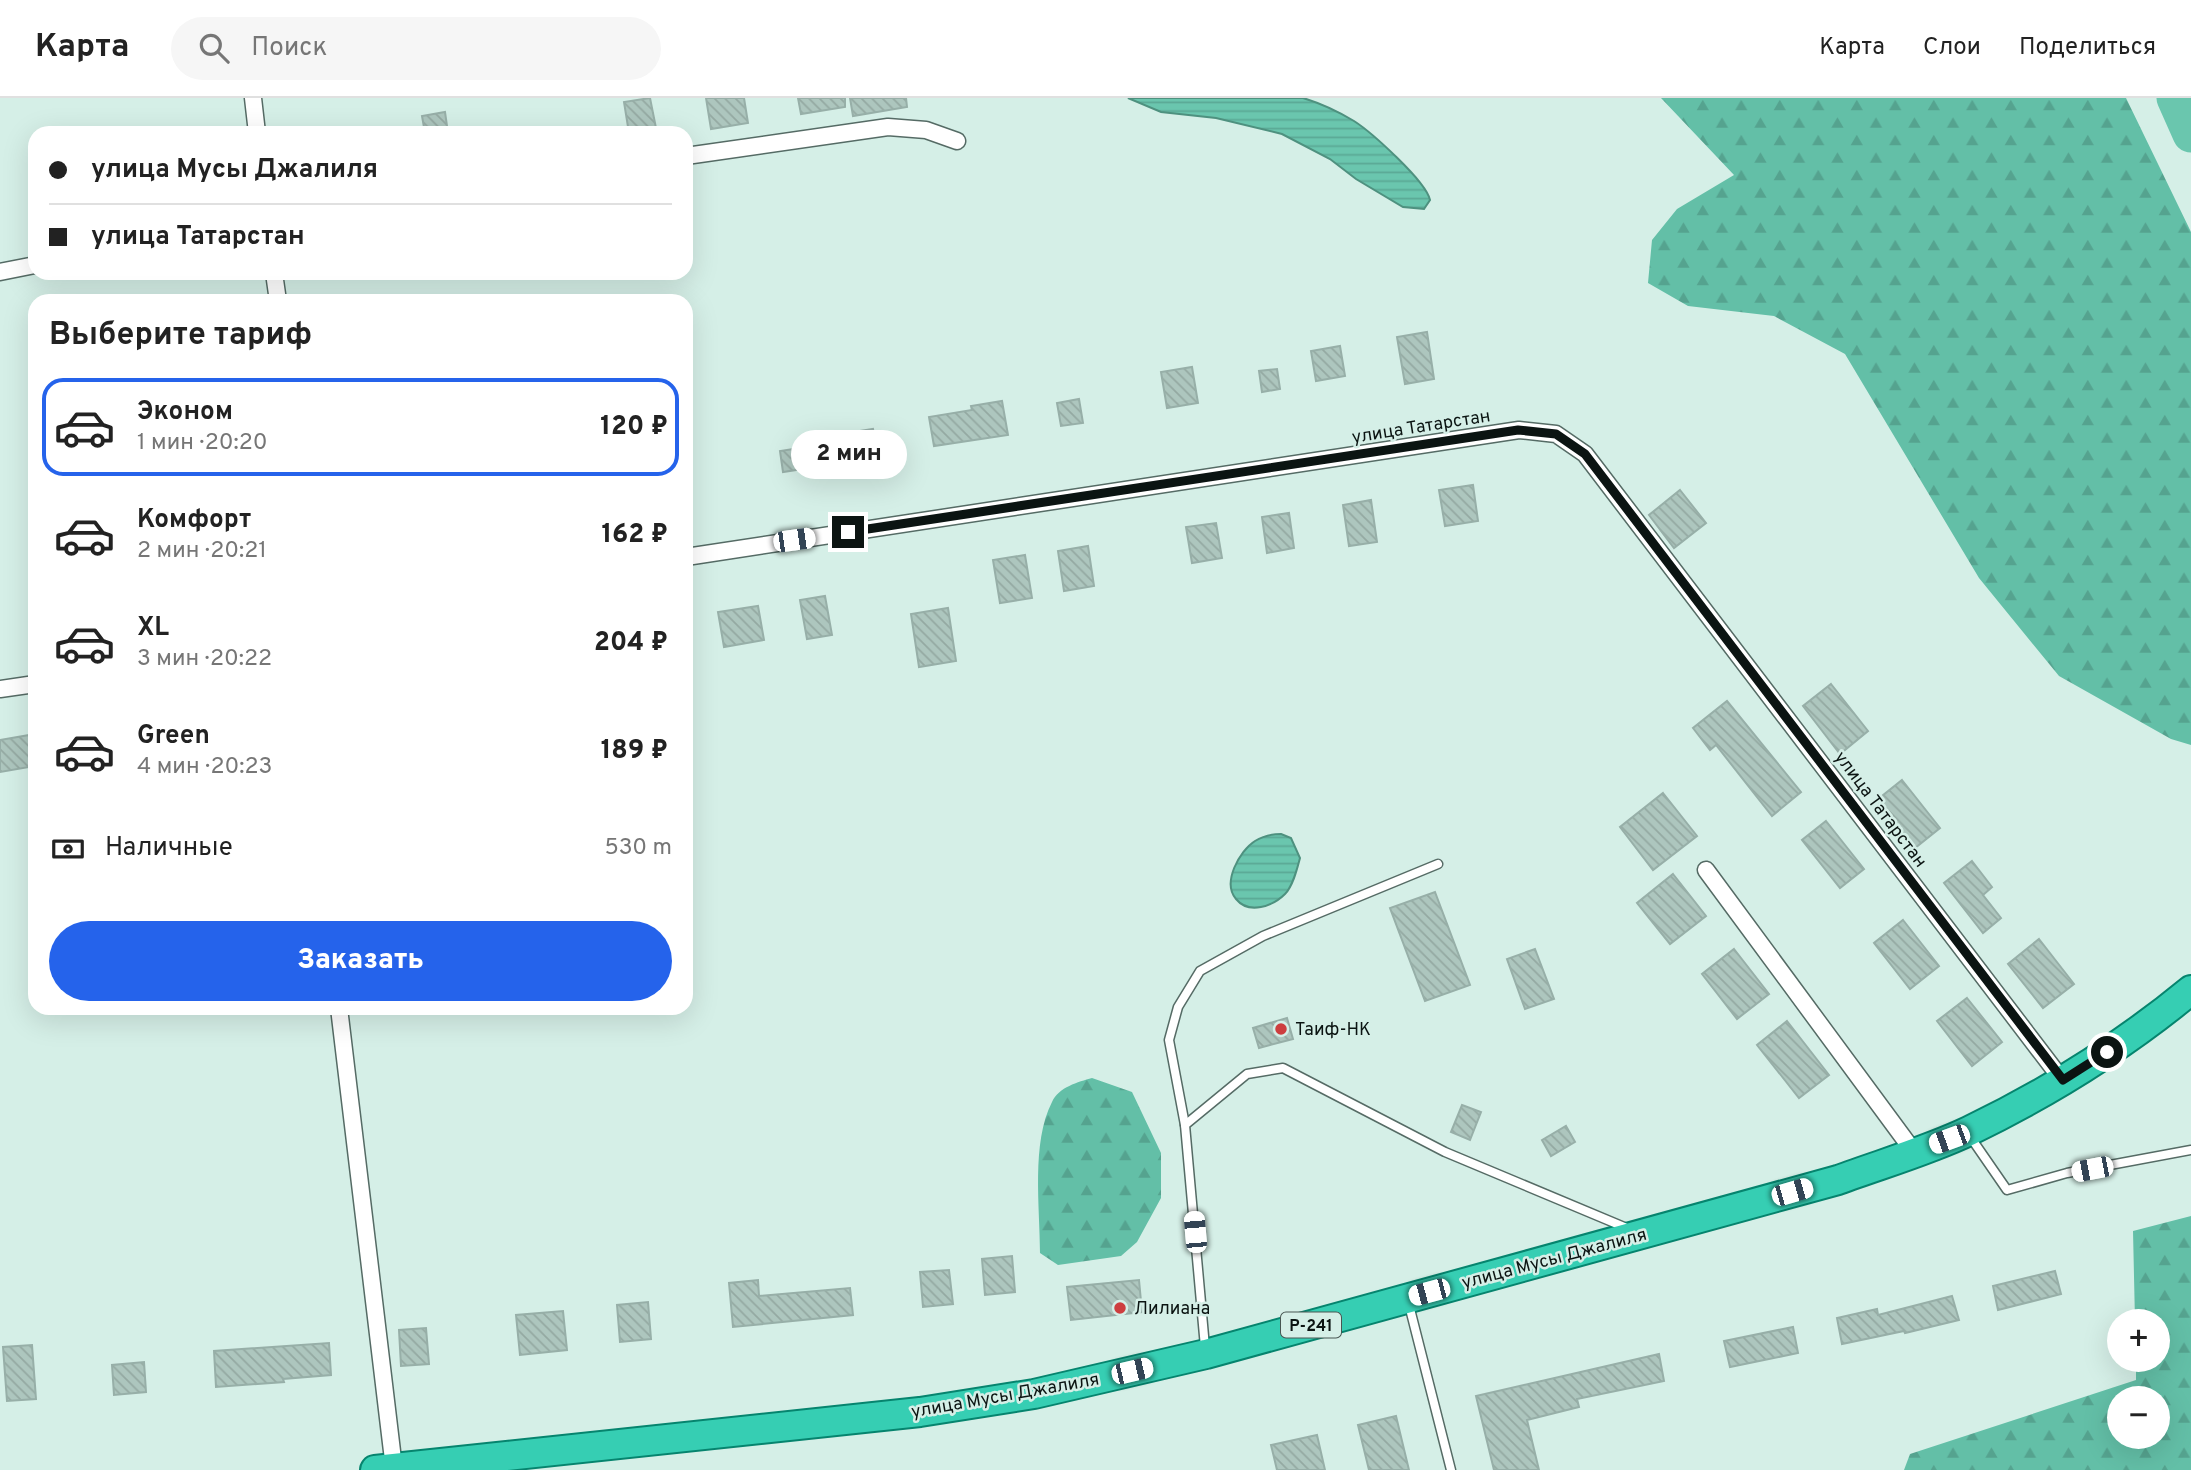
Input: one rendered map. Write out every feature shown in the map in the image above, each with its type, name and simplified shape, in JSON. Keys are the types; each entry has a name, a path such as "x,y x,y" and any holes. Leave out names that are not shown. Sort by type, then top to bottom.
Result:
{"highway":[{"name":"улица Мусы Джалиля","path":"388,1469 920,1412 1034,1394 1206,1354 1838,1180 1914,1152 1967,1132 2063,1080 2150,1024 2191,990"}],"street":[{"path":"253,98 256,126"},
{"path":"693,155 888,127 926,130 957,141"},
{"path":"0,272 28,266"},
{"name":"улица Татарстан","path":"693,556 1518,430 1556,434 1585,454 2063,1080"},
{"path":"0,689 28,685"},
{"path":"1706,870 1914,1152"},
{"path":"340,1015 388,1469"}],"lane":[{"path":"1206,1354 1185,1125 1169,1040 1178,1007 1200,971 1263,936 1438,864"},
{"path":"1185,1125 1247,1074 1283,1068 1444,1152 1642,1234"},
{"path":"1967,1132 2007,1190 2067,1174 2191,1150"},
{"path":"1407,1298 1451,1470"}],"green space":[{"path":"1661,98 2126,98 2191,232 2191,745 2171,739 2059,676 1979,578 1845,354 1774,316 1688,306 1648,283 1652,240 1677,209 1734,175"},
{"path":"1092,1078 1132,1092 1161,1153 1161,1198 1137,1242 1121,1256 1058,1265 1040,1253 1038,1176 1041,1136 1045,1118 1059,1092"},
{"path":"2191,1216 2191,1470 1904,1470 1910,1454 2107,1389 2107,1449 2170,1449 2170,1386 2118,1386 2136,1380 2136,1372 2170,1372 2170,1309 2135,1309 2133,1231"}],"shaded area":[{"path":"1128,98 1309,100 1348,118 1372,135 1419,181 1430,200 1424,209 1403,207 1356,179 1330,159 1282,134 1216,118 1161,112"},
{"path":"1281,834 1291,838 1300,858 1290,887 1285,894 1268,905 1254,908 1241,904 1232,892 1231,885 1238,860 1255,841"}],"building":[{"path":"650,98 656,126 628,126 624,102"},
{"path":"706,98 744,98 748,123 711,129"},
{"path":"798,98 845,98 845,107 801,114"},
{"path":"850,98 906,98 907,107 853,116"},
{"path":"445,112 447,126 424,126 422,116"},
{"path":"1427,332 1434,379 1405,384 1397,337"},
{"path":"1340,346 1345,376 1316,381 1311,351"},
{"path":"1192,367 1198,403 1167,408 1161,372"},
{"path":"1277,369 1280,389 1262,392 1259,371"},
{"path":"1079,399 1083,423 1061,426 1057,403"},
{"path":"1002,401 1008,435 934,446 929,417 972,410 971,406"},
{"path":"873,429 878,459 858,462 853,432"},
{"path":"813,446 816,467 783,472 780,451"},
{"path":"1473,485 1478,521 1445,526 1439,490"},
{"path":"1680,490 1706,523 1674,548 1649,515"},
{"path":"1371,500 1377,542 1349,546 1343,505"},
{"path":"1289,513 1294,548 1267,553 1262,517"},
{"path":"1216,523 1222,558 1192,563 1186,527"},
{"path":"1088,546 1094,586 1064,591 1058,551"},
{"path":"1025,555 1032,598 1000,603 993,560"},
{"path":"825,596 832,635 807,639 800,600"},
{"path":"758,606 764,640 724,647 718,612"},
{"path":"948,608 956,661 919,667 911,614"},
{"path":"1831,684 1868,731 1840,754 1803,706"},
{"path":"1727,701 1801,792 1772,816 1716,745 1710,750 1693,728"},
{"path":"28,735 28,767 0,772 0,740"},
{"path":"1902,780 1940,828 1915,848 1877,800"},
{"path":"1663,793 1697,836 1653,870 1620,827"},
{"path":"1826,821 1864,869 1840,888 1802,840"},
{"path":"1972,861 1992,887 1983,895 2001,918 1983,933 1944,883"},
{"path":"1673,874 1706,916 1670,944 1637,903"},
{"path":"1435,892 1470,985 1425,1001 1390,908"},
{"path":"1903,920 1939,966 1910,989 1874,943"},
{"path":"2039,939 2074,984 2043,1008 2008,964"},
{"path":"1535,949 1554,999 1525,1009 1507,959"},
{"path":"1734,949 1769,994 1737,1019 1702,974"},
{"path":"1967,998 2002,1042 1972,1066 1937,1021"},
{"path":"1287,1018 1293,1039 1259,1048 1253,1028"},
{"path":"1787,1021 1829,1075 1799,1098 1757,1045"},
{"path":"1462,1105 1481,1112 1470,1140 1451,1132"},
{"path":"1566,1126 1575,1142 1551,1156 1542,1140"},
{"path":"1012,1256 1015,1292 985,1295 982,1259"},
{"path":"949,1270 953,1304 923,1307 920,1272"},
{"path":"2055,1271 2061,1294 1998,1310 1993,1286"},
{"path":"758,1280 759,1296 850,1288 853,1315 733,1327 729,1283"},
{"path":"1139,1280 1142,1312 1071,1320 1067,1287"},
{"path":"1952,1296 1959,1320 1842,1344 1837,1318 1877,1309 1878,1315"},
{"path":"648,1302 651,1339 620,1342 617,1305"},
{"path":"563,1311 567,1350 520,1355 516,1315"},
{"path":"1793,1327 1798,1353 1730,1367 1724,1341"},
{"path":"426,1328 429,1364 401,1366 399,1330"},
{"path":"329,1343 331,1375 216,1387 214,1351"},
{"path":"32,1345 36,1399 7,1401 3,1347"},
{"path":"1659,1354 1664,1381 1577,1399 1579,1407 1527,1420 1539,1470 1494,1470 1476,1396"},
{"path":"144,1362 146,1392 114,1395 112,1365"},
{"path":"1396,1416 1409,1470 1369,1470 1358,1425"},
{"path":"1317,1435 1325,1470 1277,1470 1271,1445"}],"waterway":[{"path":"2175,98 2191,134"}],"place":[{"name":"Таиф-НК","path":"1281,1029"},
{"name":"Лилиана","path":"1120,1308"}],"route":[{"path":"848,532 1518,430 1556,434 1585,454 2063,1080 2107,1052"}]}
